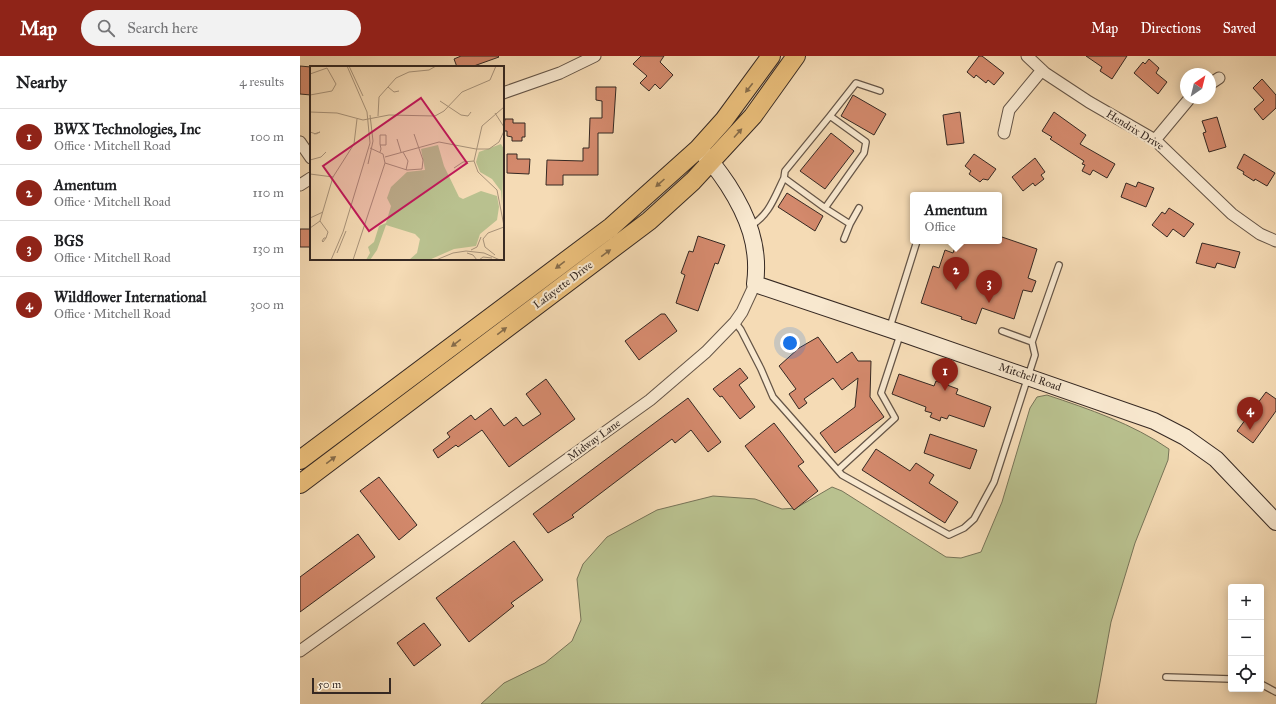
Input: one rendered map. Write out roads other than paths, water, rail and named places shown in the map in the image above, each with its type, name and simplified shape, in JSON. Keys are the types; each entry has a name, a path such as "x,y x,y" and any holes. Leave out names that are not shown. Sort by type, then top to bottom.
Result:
{"main road":[{"name":"Lafayette Drive","path":"300,460 611,227 698,149 724,120 771,56"},
{"name":"Lafayette Drive","path":"300,484 649,221 693,182 753,116 796,56"},
{"path":"380,400 391,416"}],"street":[{"path":"504,94 560,73 595,56"},
{"name":"Hendrix Drive","path":"1027,56 1042,70 1088,102 1155,140 1232,214 1260,234 1276,241"},
{"path":"1004,132 1009,110 1042,70"},
{"path":"1155,140 1185,104"},
{"path":"300,142 310,157"},
{"name":"Midway Lane","path":"300,651 650,400 706,352 742,312 755,284 756,256 750,226 734,195 712,162 698,149"},
{"path":"300,185 310,179"},
{"name":"Mitchell Road","path":"755,284 1027,376 1154,421 1176,432 1216,459 1276,522"}],"lane":[{"path":"750,226 762,219 767,213 784,178 785,171 856,83 880,91"},
{"path":"826,208 864,153 866,142 830,116"},
{"path":"784,178 850,224"},
{"path":"844,239 859,208"},
{"path":"838,470 895,418 881,393 916,244"},
{"path":"734,322 741,330 761,369 773,397 842,475 949,535 964,528 974,519 994,482 1035,355 1032,342 1059,265"},
{"path":"1002,331 1032,342"},
{"path":"1166,677 1228,679"},
{"path":"1264,686 1276,692"}],"place":[{"name":"Amentum","path":"956,290"},
{"name":"BGS","path":"989,303"},
{"name":"BWX Technologies, Inc","path":"945,391"},
{"name":"Wildflower International","path":"1250,430"}]}
